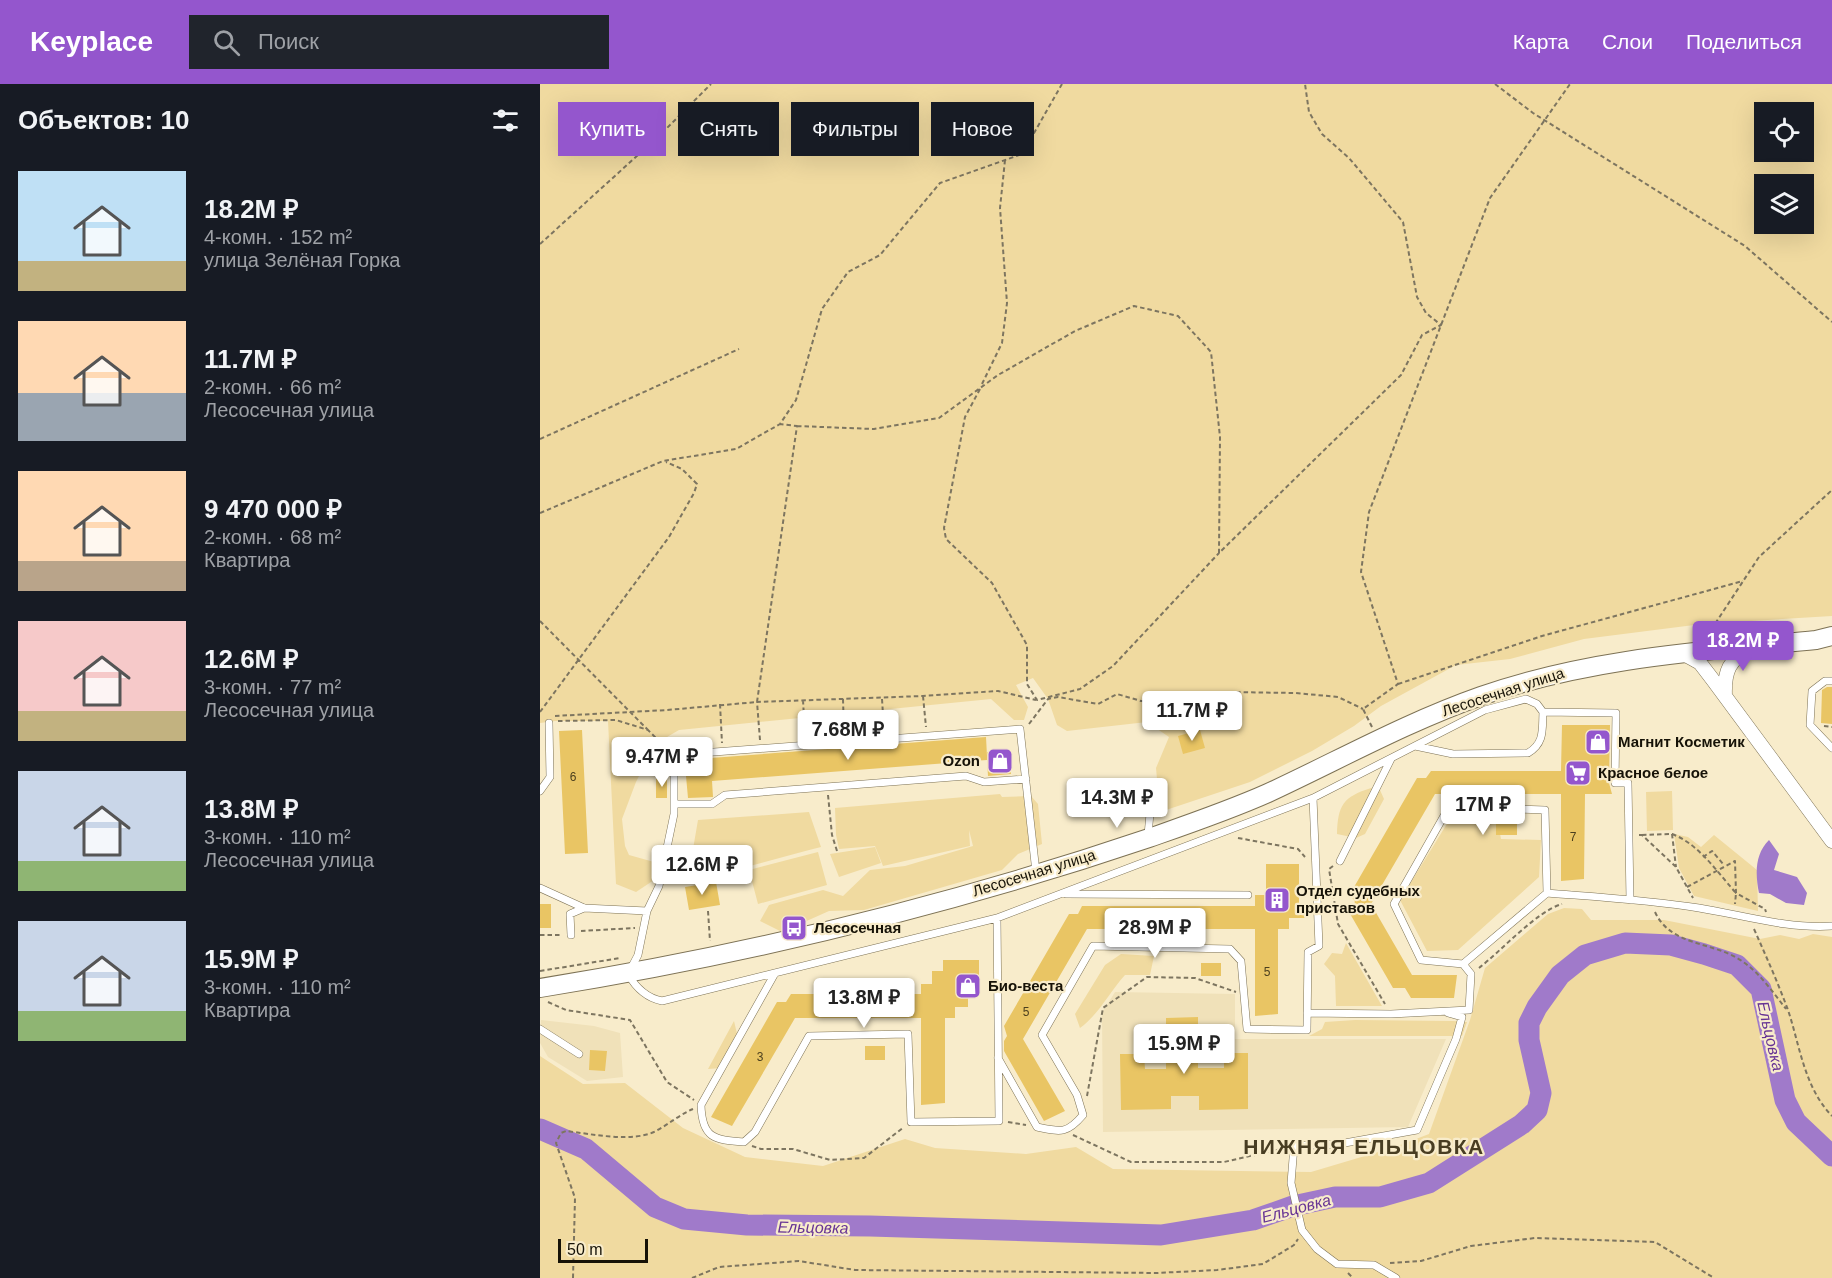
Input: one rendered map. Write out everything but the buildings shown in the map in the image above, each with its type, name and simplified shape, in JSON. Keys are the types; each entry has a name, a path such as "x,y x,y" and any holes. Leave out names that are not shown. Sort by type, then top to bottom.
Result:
{"street":[{"name":"Лесосечная улица","path":"544,995 628,974 711,956 742,952 847,926 1036,873 1148,838 1266,794 1377,739 1483,695 1576,668 1832,636"},
{"path":"1725,696 1724,678 1729,664 1741,653 1756,645"},
{"path":"1690,652 1832,841"}],"lane":[{"path":"1832,681 1825,681 1812,691 1810,725 1832,748"},
{"path":"1036,873 1020,729 674,755 674,814 659,886 647,912 638,955 628,974 633,983 650,999 662,1001 997,918 1313,798 1485,710 1526,699 1537,704 1543,712 1542,740 1528,753 1453,754 1415,746"},
{"path":"1543,712 1616,713 1616,783 1628,783 1630,900"},
{"path":"540,791 550,777 550,720"},
{"path":"1340,861 1391,759"},
{"path":"674,804 712,804 725,795 966,776 984,782 1026,779"},
{"path":"1148,838 1152,792"},
{"path":"998,1058 1037,1127 1065,1131 1071,1129 1083,1115 1077,1095 1042,1035 1093,946 1230,949 1241,961 1247,1029 1307,1030 1308,952 1319,946 1313,798"},
{"path":"1547,893 1545,810 1449,807 1394,904 1421,960 1463,964 1547,893 1630,900 1699,908 1772,921 1832,926"},
{"path":"540,888 584,908 647,912"},
{"path":"1060,894 1248,895"},
{"path":"571,935 570,914 584,908"},
{"path":"774,975 701,1105 702,1121 707,1133 723,1141 744,1142 755,1131 809,1036 908,1034 911,1122 999,1121 997,918"},
{"path":"1307,1013 1391,1014 1469,1010 1471,974 1463,964"},
{"path":"1396,1278 1374,1265 1337,1264 1317,1249 1302,1230 1291,1183 1294,1146 1339,1144 1417,1130 1456,1039 1462,1017 1443,1012"},
{"path":"540,1029 579,1054"}],"path":[{"path":"540,244 660,135 711,84"},
{"path":"540,513 663,461 736,449 780,424 796,400 822,309 848,272 880,255 940,183 1022,154 1062,84"},
{"path":"1305,84 1308,112 1322,134 1349,158 1403,222 1417,297 1426,313 1441,325"},
{"path":"1495,84 1545,120 1745,246 1832,322"},
{"path":"1398,684 1361,572 1369,512 1490,198 1570,84"},
{"path":"1005,160 1000,208 1007,303 1002,343 965,417 944,528 946,539 992,583 1027,645 1027,684 1037,700"},
{"path":"780,424 874,429 939,418 958,406 981,385 1076,331 1134,306 1178,316 1211,352 1220,437 1220,553"},
{"path":"550,720 720,704 803,699 882,698 998,691 1037,700 1080,689 1113,666 1220,553 1401,375 1422,335 1441,325"},
{"path":"540,438 739,349"},
{"path":"760,749 757,702 797,426"},
{"path":"540,712 669,537 694,493 696,484 689,474 663,461"},
{"path":"1690,652 1759,557 1832,490"},
{"path":"1363,709 1398,684 1542,636 1743,581"},
{"path":"540,621 674,755"},
{"path":"1020,734 1048,699 1058,698 1098,704 1117,694 1141,701 1185,702 1226,692 1296,693 1338,698 1363,709 1377,739"},
{"path":"923,696 927,735"},
{"path":"882,698 885,738"},
{"path":"803,699 806,745"},
{"path":"843,699 845,741"},
{"path":"720,704 723,752"},
{"path":"550,720 616,720 648,730"},
{"path":"827,788 832,835 837,851"},
{"path":"1629,836 1672,834 1686,840 1736,893 1765,909 1772,921"},
{"path":"1672,834 1676,867"},
{"path":"1642,835 1676,867 1699,908"},
{"path":"1235,837 1298,849 1316,870"},
{"path":"1703,857 1712,850 1725,866"},
{"path":"1340,861 1329,869 1338,924 1391,1014"},
{"path":"1687,886 1735,861 1735,915"},
{"path":"1471,974 1542,915 1553,907 1564,904"},
{"path":"708,911 711,956"},
{"path":"1649,911 1666,913"},
{"path":"1654,912 1661,924 1674,935 1739,959 1755,972 1788,1011"},
{"path":"1762,927 1751,922 1788,1011 1810,1084 1820,1103 1832,1116"},
{"path":"540,935 571,935 583,929 645,927"},
{"path":"540,971 638,955"},
{"path":"1083,1115 1103,1008 1147,977 1195,978 1244,995"},
{"path":"544,995 566,1010 630,1020 667,1082 701,1105"},
{"path":"573,1278 574,1198 556,1143 561,1133 566,1131 626,1137 655,1132 677,1116 701,1105"},
{"path":"999,1121 1037,1127"},
{"path":"744,1142 761,1149 793,1149 830,1160 864,1158 911,1122"},
{"path":"1065,1131 1131,1162 1224,1162 1294,1146"},
{"path":"692,1278 719,1267 799,1261 855,1270 1156,1273 1217,1270 1263,1264 1294,1245 1302,1230"},
{"path":"1374,1265 1421,1261 1471,1246 1535,1238 1655,1242 1714,1278"}],"shaded area":[{"path":"540,84 1832,84 1832,616 1702,624 1584,639 1510,659 1456,665 1381,706 1354,726 1312,751 1250,782 1160,812 1156,768 1169,737 1147,722 1067,731 1057,725 1048,699 1033,678 1016,685 1028,707 1024,720 1014,720 991,699 679,730 655,744 636,782 622,819 625,846 629,855 654,862 657,878 636,892 616,884 608,721 540,723"},
{"path":"1371,788 1380,790 1384,799 1365,834 1356,838 1337,834 1339,816 1344,804 1354,795"},
{"path":"1672,791 1673,830 1647,831 1646,792"},
{"path":"1000,794 1002,797 1031,796 1038,804 1042,844 1018,854 1002,870 864,910 829,911 782,932 760,921 769,905 823,890 843,896 870,870 905,866 973,846 969,830 970,846 883,866 875,846 839,849 835,808"},
{"path":"809,812 821,847 738,869 688,878 698,820"},
{"path":"1496,812 1501,839 1541,840 1539,877 1458,950 1427,951 1400,900 1453,814"},
{"path":"1674,834 1688,837 1701,847 1714,835 1757,870 1758,911 1694,896 1679,868"},
{"path":"1769,840 1779,854 1774,870 1797,877 1807,893 1804,905 1786,903 1770,894 1759,893 1757,864 1764,845"},
{"path":"875,847 881,863 839,877 830,854"},
{"path":"818,852 827,885 758,904 749,870"},
{"path":"1564,908 1582,909 1591,920 1664,920 1760,939 1780,935 1799,939 1813,934 1832,937 1832,1278 540,1278 540,1056 583,1084 625,1083 683,1128 745,1157 823,1166 905,1139 935,1148 1026,1154 1076,1147 1113,1169 1311,1172 1395,1147 1429,1134 1470,1020 1485,968 1548,914"},
{"path":"1346,943 1382,1006 1336,1006 1335,976 1324,964 1332,953 1342,954"},
{"path":"1121,954 1154,956 1150,975 1125,975 1099,1010 1080,1028 1075,1014 1105,965"},
{"path":"1115,992 1235,994 1235,1039 1446,1039 1408,1127 1103,1132 1102,1013"},
{"path":"541,1020 594,1026 620,1033 623,1077 587,1081 548,1057 540,1043"},
{"path":"1355,1020 1467,1022 1462,1036 1309,1036 1322,1029 1325,1022"},
{"path":"734,1021 738,1038 722,1068 708,1069"}],"waterway":[{"name":"Ельцовка","path":"540,1129 586,1149 655,1207 684,1219 747,1225 870,1226 1161,1235 1253,1220 1293,1206 1335,1197 1380,1197 1429,1183 1522,1124 1537,1110 1541,1093 1529,1040 1529,1023 1537,1007 1560,975 1585,955 1625,943 1671,945 1737,965 1761,989 1785,1100 1796,1122 1832,1156"}],"place":[{"name":"Магнит Косметик","path":"1598,742"},
{"name":"Ozon","path":"1000,761"},
{"name":"Красное белое","path":"1578,773"},
{"name":"Отдел судебных приставов","path":"1277,900"},
{"name":"Лесосечная","path":"794,928"},
{"name":"Био-веста","path":"968,986"}],"district":[{"name":"НИЖНЯЯ ЕЛЬЦОВКА","path":"1364,1147"}]}
